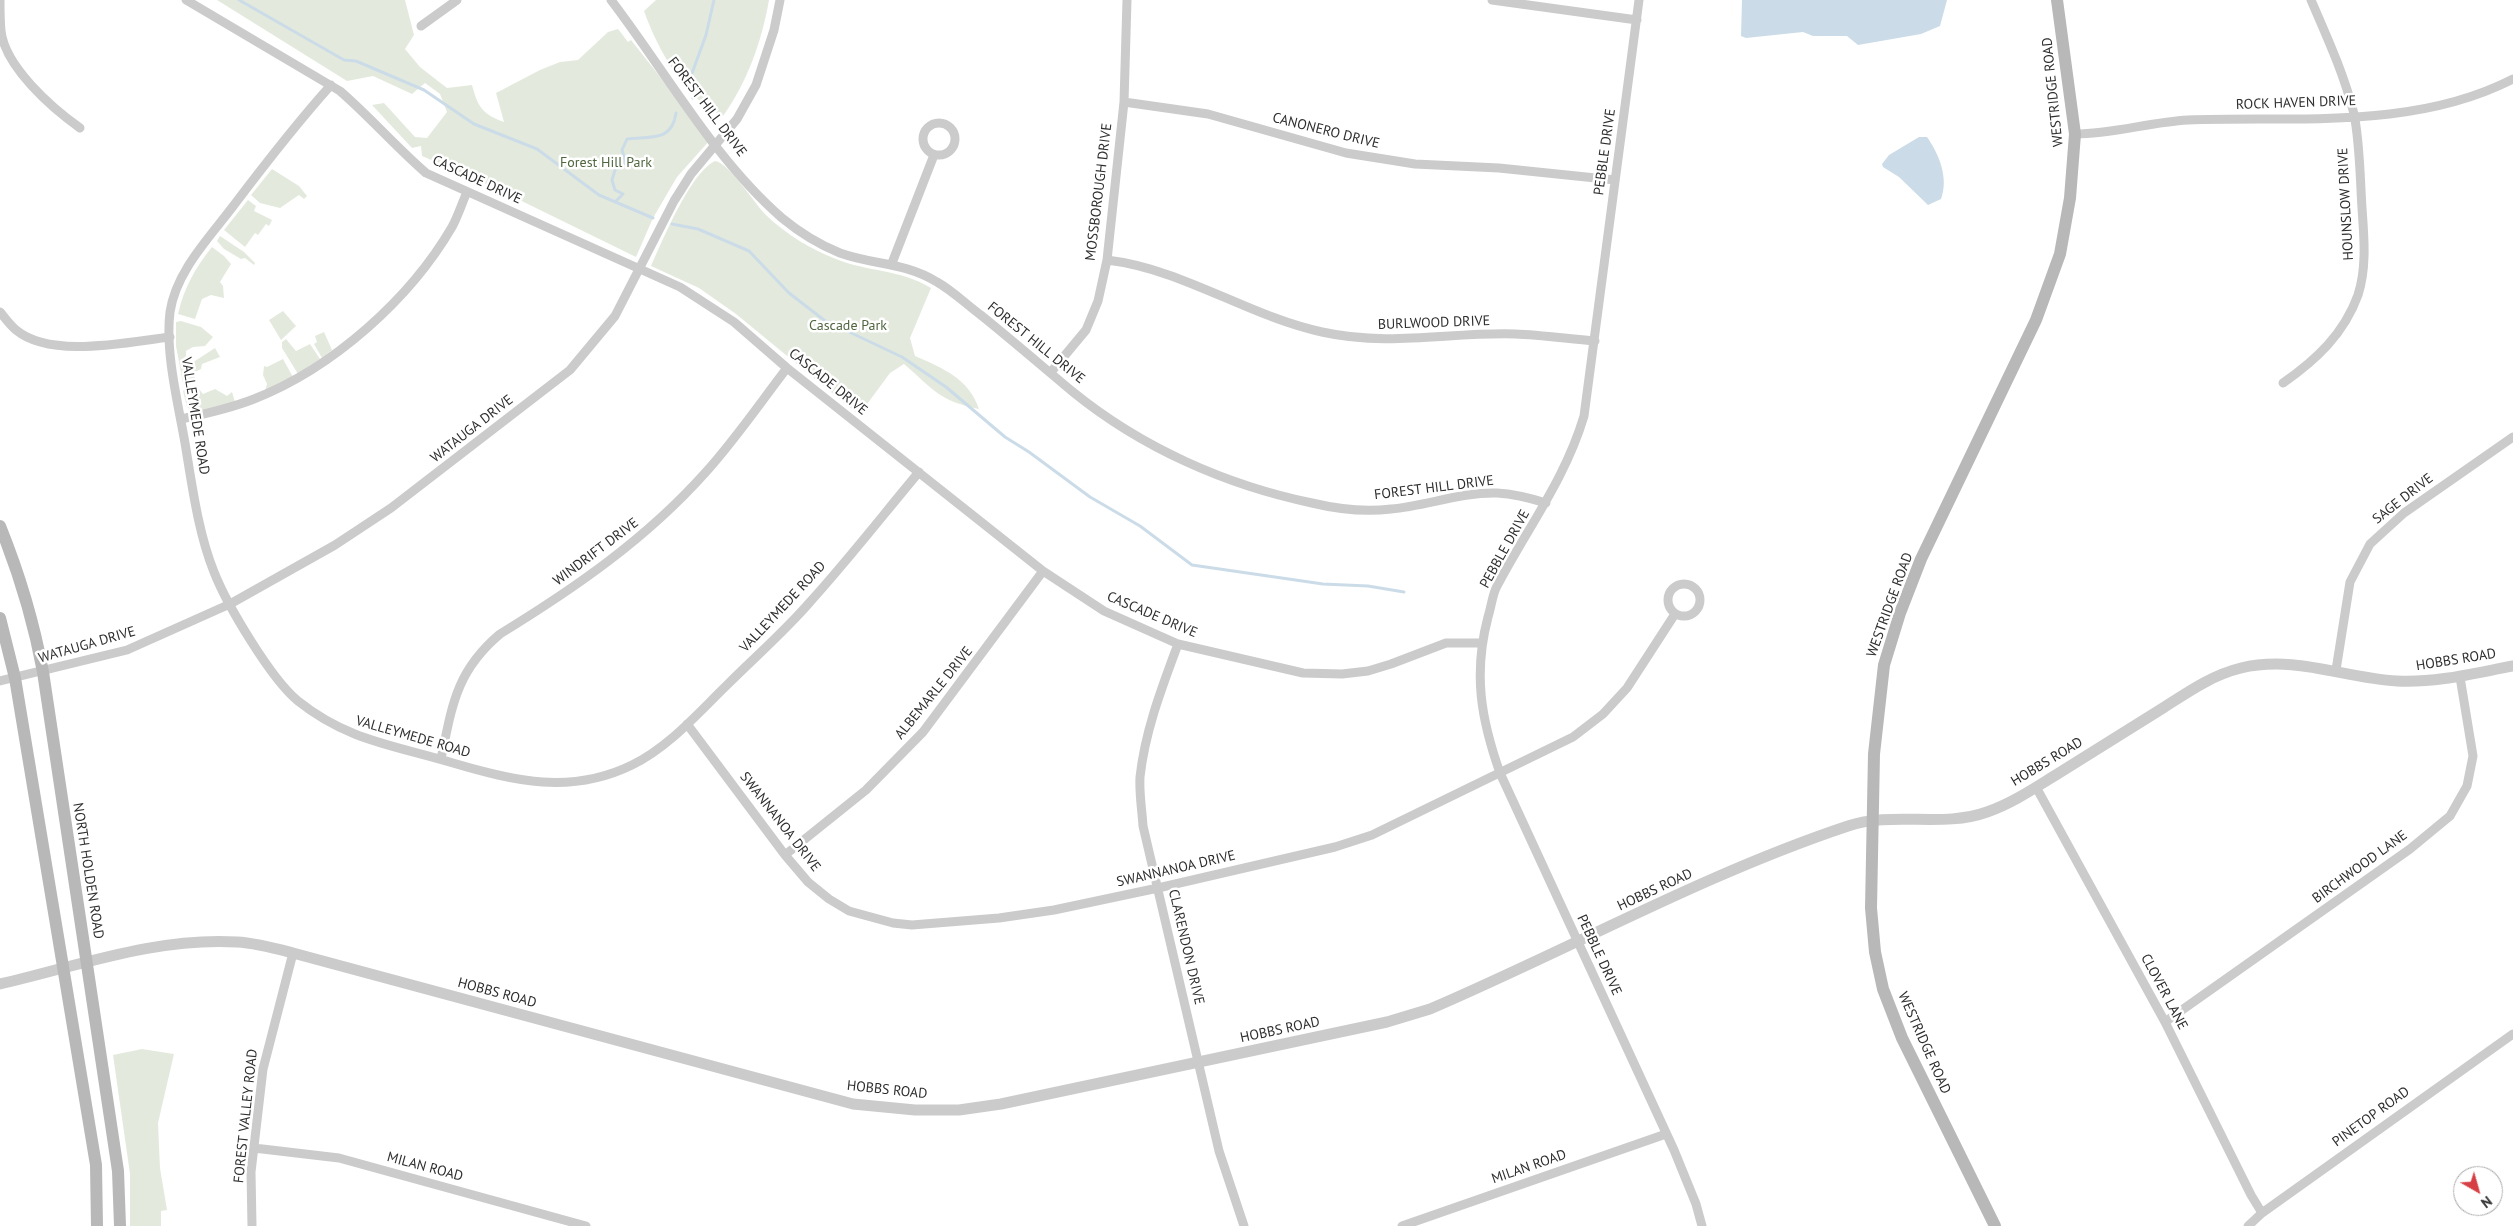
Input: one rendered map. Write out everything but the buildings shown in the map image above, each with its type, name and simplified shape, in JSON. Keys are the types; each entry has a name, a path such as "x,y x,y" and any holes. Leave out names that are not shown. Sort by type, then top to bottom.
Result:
{"main road":[{"name":"WESTRIDGE ROAD","path":"1995,1226 1902,1038 1884,989 1875,952 1871,908 1876,721 1884,665 1892,636 1921,559 2048,292 2065,231 2074,163 2075,134 2057,0"},
{"name":"NORTH HOLDEN ROAD","path":"0,526 10,550 37,639 43,672 118,1171 120,1226"},
{"path":"0,618 15,678 96,1165 98,1226"}],"street":[{"path":"0,0 1,32 10,54 44,99 80,128"},
{"name":"CASCADE DRIVE","path":"186,0 331,86 356,105 403,153 426,173 680,287 734,322 786,368 1043,571 1104,611 1178,644 1303,673 1342,674 1383,667 1446,643 1481,643"},
{"path":"421,26 457,0"},
{"name":"FOREST HILL DRIVE","path":"612,0 715,144 753,190 783,219 841,253 892,263 937,282 1118,424 1170,454 1231,481 1313,504 1352,509 1388,510 1460,496 1495,493 1521,495 1546,503"},
{"name":"WATAUGA DRIVE","path":"0,682 127,650 230,604 335,545 391,508 570,370 615,316 674,201 691,174 737,119 756,85 774,30 780,0"},
{"name":"MOSSBOROUGH DRIVE","path":"1051,372 1086,330 1098,301 1107,260 1124,102 1127,0"},
{"path":"1492,0 1637,20"},
{"name":"PEBBLE DRIVE","path":"1639,0 1584,416 1576,445 1546,503 1495,590 1481,643 1481,702 1484,725 1500,773 1666,1134 1696,1204 1702,1226"},
{"name":"HOUNSLOW DRIVE","path":"2283,383 2310,364 2330,344 2343,327 2358,295 2365,248 2354,116 2344,80 2311,0"},
{"name":"ROCK HAVEN DRIVE","path":"2075,134 2178,121 2354,116 2422,110 2457,102 2513,79"},
{"name":"VALLEYMEDE ROAD","path":"331,86 298,122 190,263 180,282 170,309 170,337 181,419 199,518 213,571 230,604 280,684 297,700 345,731 365,739 481,771 539,784 573,782 603,775 632,765 660,747 687,724 808,604 919,472"},
{"name":"CANONERO DRIVE","path":"1124,102 1208,114 1346,153 1376,158 1415,164 1500,168 1615,180"},
{"path":"892,263 934,155"},
{"path":"181,419 210,413 253,400 280,387 305,374 366,328 409,288 432,258 453,225 466,192"},
{"name":"BURLWOOD DRIVE","path":"1107,260 1125,262 1165,273 1289,322 1323,332 1390,340 1515,334 1595,341"},
{"path":"0,312 16,330 44,343 66,348 170,337"},
{"name":"WINDRIFT DRIVE","path":"441,759 450,716 460,682 485,646 500,634 599,570 671,509 728,445 786,368"},
{"name":"SAGE DRIVE","path":"2336,670 2350,582 2370,544 2404,513 2513,437"},
{"name":"ALBEMARLE DRIVE","path":"785,855 866,790 923,732 1043,571"},
{"name":"SWANNANOA DRIVE","path":"687,724 785,855 808,882 829,899 849,911 877,920 912,925 999,918 1054,910 1158,888 1335,847 1372,835 1573,737 1603,714 1617,700 1640,671 1675,614"},
{"name":"CLARENDON DRIVE","path":"1178,644 1158,698 1147,740 1140,778 1143,826 1219,1151 1244,1226"},
{"name":"HOBBS ROAD","path":"0,984 160,945 190,942 239,942 293,953 852,1104 915,1110 959,1110 1001,1104 1199,1063 1387,1022 1430,1009 1735,870 1850,826 1872,822 1968,817 1994,809 2036,787 2206,681 2241,668 2270,664 2297,664 2394,681 2437,680 2513,666"},
{"name":"BIRCHWOOD LANE","path":"2165,1022 2410,849 2450,816 2467,786 2473,756 2460,676"},
{"name":"CLOVER LANE","path":"2036,787 2165,1022 2251,1195 2262,1213"},
{"name":"FOREST VALLEY ROAD","path":"252,1226 251,1172 263,1068 293,953"},
{"name":"PINETOP ROAD","path":"2248,1226 2262,1213 2513,1034"},
{"name":"MILAN ROAD","path":"1402,1226 1666,1134"},
{"name":"MILAN ROAD","path":"254,1148 339,1158 586,1226"}],"green space":[{"name":"Forest Hill Park","path":"217,0 405,0 414,35 405,49 420,67 447,88 472,85 476,99 482,109 504,122 496,93 540,70 560,62 578,60 608,32 618,29 628,42 631,40 710,140 677,177 653,218 636,257 491,186 422,156 421,146 412,148 372,105 384,103 415,137 427,138 447,112 440,94 425,83 412,94 373,76 347,81"},
{"path":"656,0 769,0 758,46 739,90 723,116 709,108 696,97 665,57 644,11"},
{"name":"Cascade Park","path":"715,161 721,163 735,176 767,216 782,229 809,246 848,263 908,277 931,288 910,338 915,356 945,370 962,382 975,399 979,409 946,398 930,388 904,364 890,373 859,415 736,314 699,288 651,266 687,193 696,179"},
{"path":"272,169 299,186 307,196 304,199 299,195 280,208 260,203 251,195"},
{"path":"248,200 256,206 254,211 272,220 269,226 266,224 258,235 255,233 245,247 224,230"},
{"path":"220,236 244,252 255,263 254,265 245,258 241,259 224,249 217,241"},
{"path":"212,247 231,264 220,282 223,286 224,298 211,295 202,299 195,319 178,314 183,296 191,279"},
{"path":"283,311 296,326 281,340 269,320"},
{"path":"181,321 201,327 213,337 205,346 193,347 186,351 186,356 181,362 182,367 184,368 215,348 220,357 202,364 201,369 193,373 194,378 189,382 183,383 176,346 176,322"},
{"path":"324,332 332,350 322,358 314,344 317,342 315,336"},
{"path":"286,339 296,351 310,344 320,359 298,374 282,348 282,342"},
{"path":"283,359 293,377 265,391 267,384 263,375 264,366 267,367"},
{"path":"187,388 199,389 203,394 215,389 227,396 232,392 235,402 201,410 200,407 196,408 196,411 192,411 187,407 183,391"},
{"path":"142,1049 174,1054 158,1123 160,1168 167,1210 161,1211 161,1226 130,1226 130,1174 113,1055"}],"water":[{"path":"1742,0 1947,0 1940,26 1921,34 1858,45 1847,36 1813,36 1803,32 1746,38 1741,36"},
{"path":"1919,137 1927,137 1942,167 1944,183 1941,199 1928,205 1899,177 1883,167 1882,164 1889,155"}],"waterway":[{"path":"239,0 344,60 356,61 424,90 474,124 537,149 599,195 653,218"},
{"path":"693,98 696,89 691,76 706,35 714,0"},
{"path":"615,202 623,194 615,190 612,180 615,170 626,163 622,150 627,139 659,136 665,133 674,122 676,113"},
{"path":"672,224 698,229 749,251 789,293 824,320 902,357 946,387 1005,437 1029,452 1090,497 1140,526 1192,565 1323,584 1368,586 1404,592"}]}
